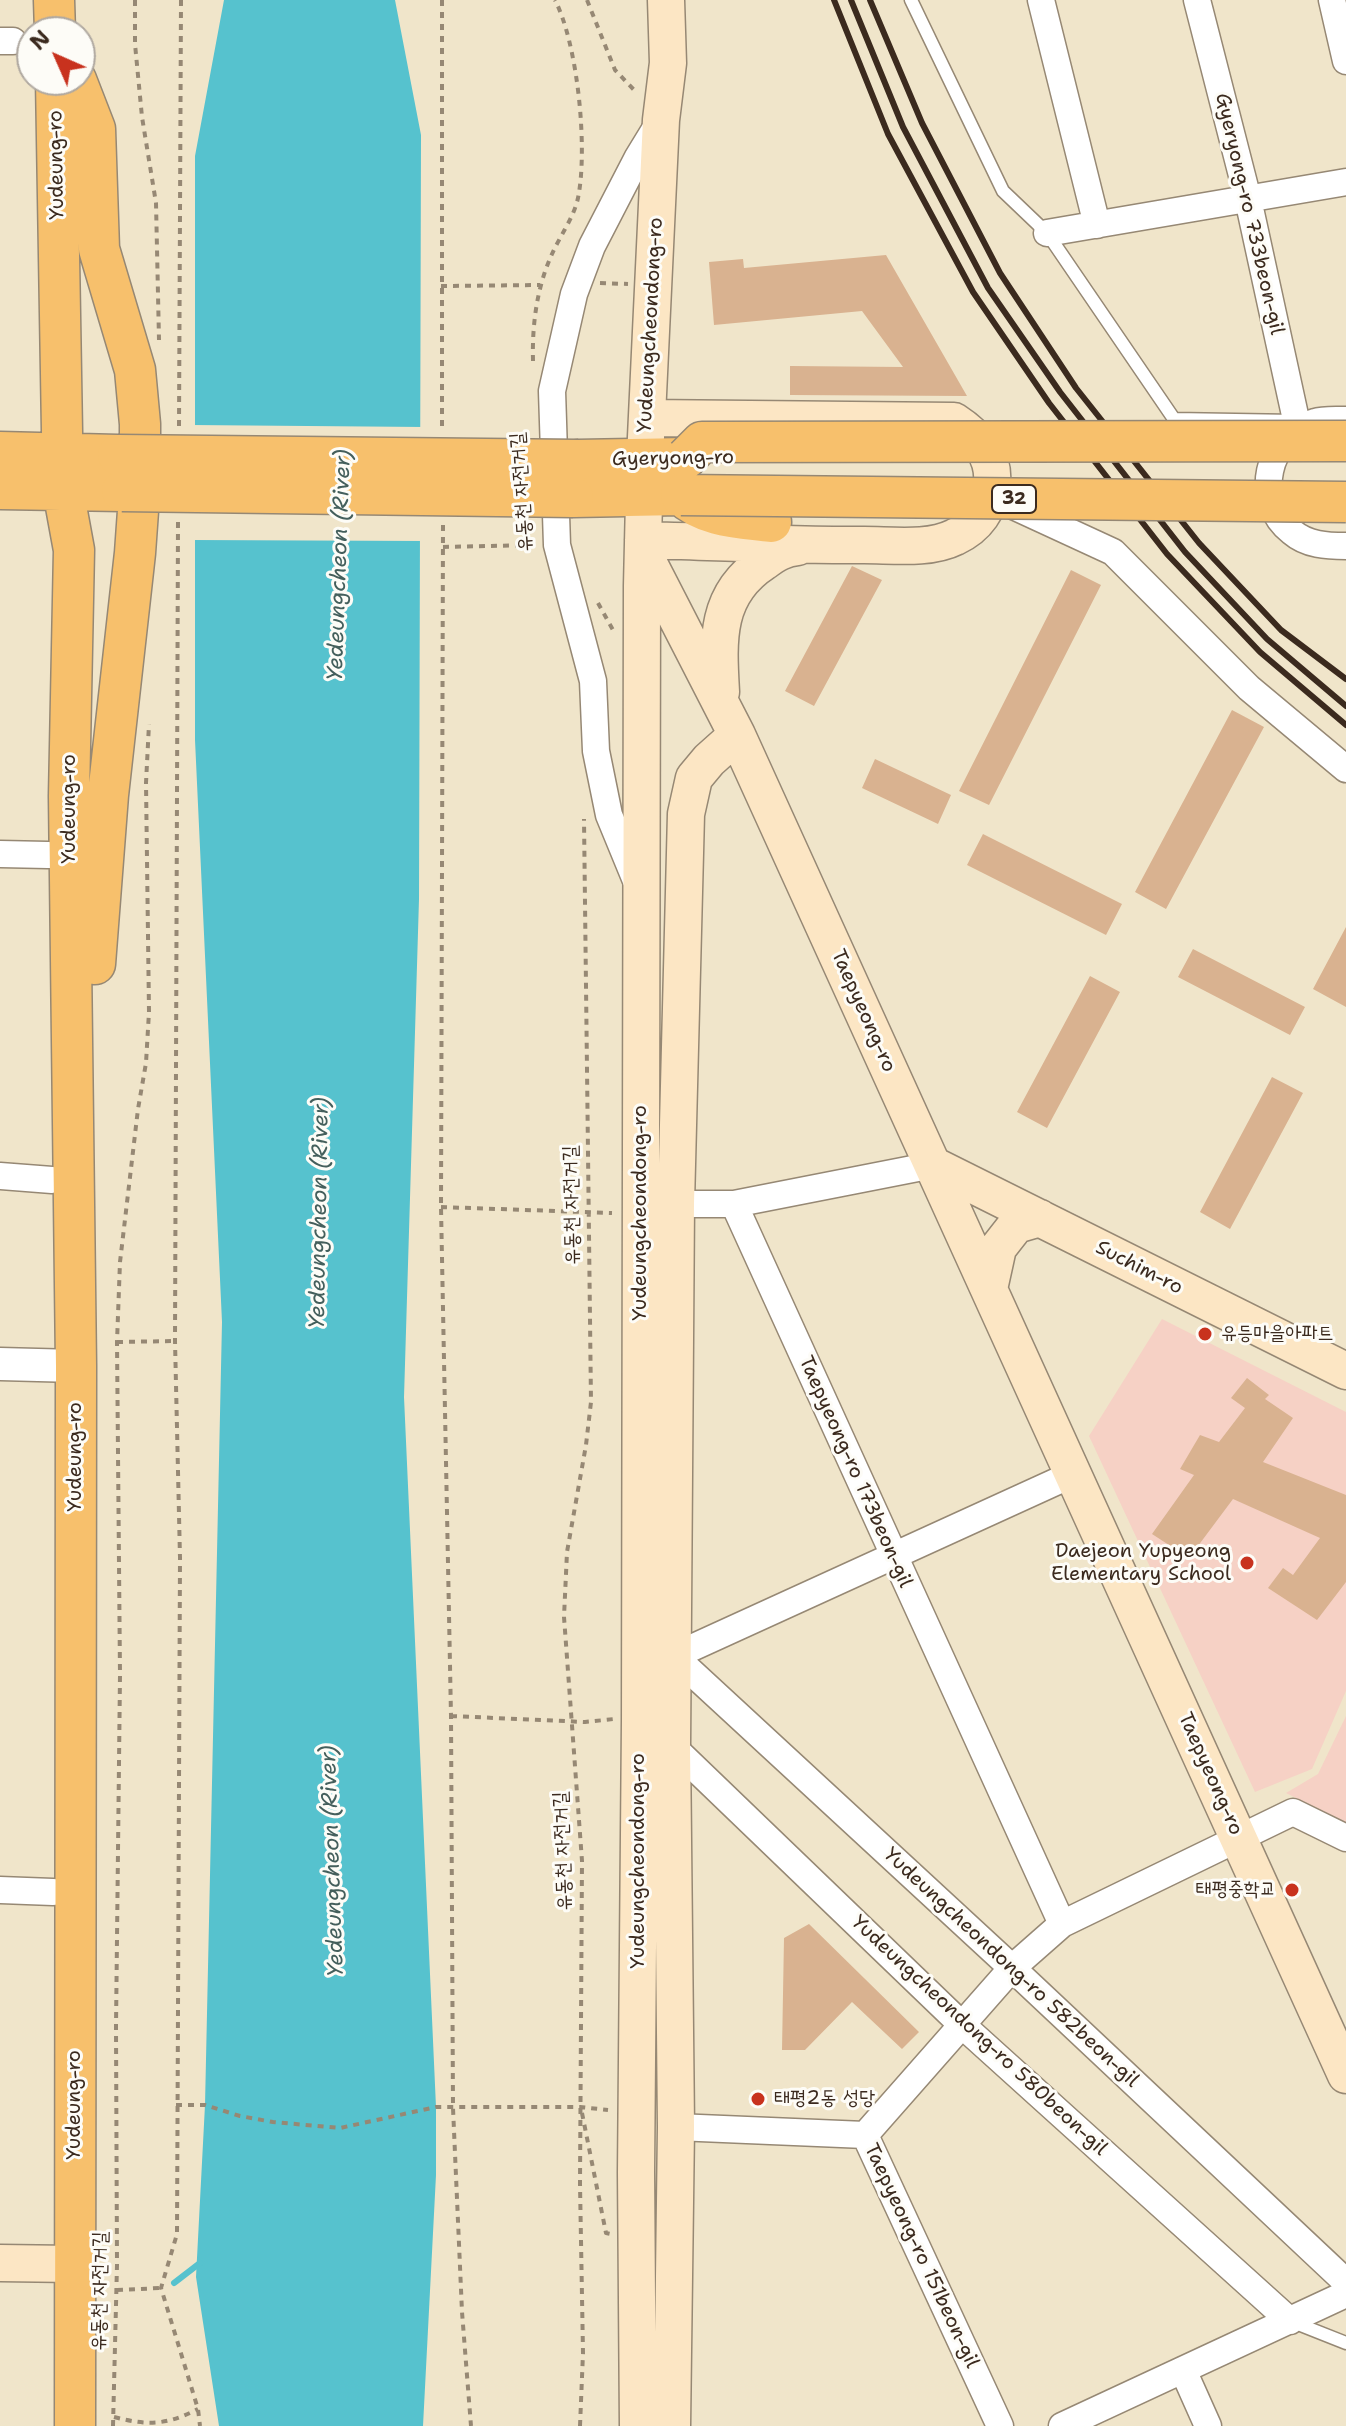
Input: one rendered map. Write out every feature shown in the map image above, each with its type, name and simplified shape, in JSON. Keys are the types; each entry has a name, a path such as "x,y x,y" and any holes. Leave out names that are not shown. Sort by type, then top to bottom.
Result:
{"main road":[{"name":"Yudeungcheondong-ro","path":"638,2426 636,2172 646,1207 643,546 664,477 647,418 661,120 668,63 666,0"},
{"name":"Yudeung-ro","path":"55,2426 63,2264 63,1365 73,1053 69,796 74,550 63,471 56,96"},
{"path":"73,1053 93,979 108,795 140,483 140,424 135,370 99,249 95,129 82,96"},
{"path":"643,546 921,545 954,538 970,529 983,515 991,496 993,475 989,455 972,432 954,421 647,418"},
{"path":"1307,431 702,442 664,477 694,507 727,517 771,522 1346,526"},
{"name":"Gyeryong-ro","path":"0,452 63,471 575,479 1346,464"},
{"name":"Yudeung-ro","path":"63,471 47,560 52,1180 63,1365 54,1408 53,1892 63,2264 75,2426"},
{"name":"Gyeryong-ro","path":"0,489 63,471"},
{"name":"Gyeryong-ro","path":"664,477 1346,502"},
{"path":"721,702 718,645 732,592 749,571 782,549 820,545"},
{"name":"Taepyeong-ro","path":"643,546 737,735 1346,2075"},
{"name":"Yudeungcheondong-ro","path":"672,2426 676,2127 674,1656 646,1207 686,814 694,778 737,735"},
{"name":"Suchim-ro","path":"933,1165 1346,1371"},
{"path":"989,1289 998,1248 1016,1225 1040,1218"},
{"path":"0,2263 63,2264"}],"street":[{"path":"1041,0 1097,225"},
{"name":"Gyeryong-ro 733beon-gil","path":"1197,0 1307,431"},
{"path":"1332,0 1346,61"},
{"path":"643,898 609,815 596,751 593,681 557,545 552,391 574,294 592,246 638,157 661,120"},
{"path":"1047,233 1346,182"},
{"path":"1346,420 1307,431 1272,460 1268,480 1270,500 1279,519 1293,533 1311,543 1346,546"},
{"path":"991,496 1113,552 1249,688 1346,769"},
{"name":"Yudeung-ro","path":"0,854 48,855"},
{"path":"646,1207 734,1204 933,1165"},
{"path":"0,1176 52,1180"},
{"name":"Taepyeong-ro 173beon-gil","path":"734,1204 1062,1924"},
{"path":"0,1364 63,1365"},
{"path":"674,1656 1073,1474"},
{"name":"Yudeungcheondong-ro 582beon-gil","path":"674,1656 1346,2282"},
{"name":"Yudeungcheondong-ro 580beon-gil","path":"672,1746 961,2024 1290,2321"},
{"name":"Taepyeong-ro 151beon-gil","path":"1000,2426 865,2135 1012,1968 1062,1924 1293,1812 1346,1838"},
{"path":"0,1890 53,1892"},
{"path":"676,2127 865,2135"},
{"path":"1062,2426 1346,2294"},
{"path":"1183,2370 1208,2426"}],"lane":[{"path":"911,0 1003,191 1047,233 1174,419 1307,431"},
{"path":"1290,2321 1346,2343"}],"path":[{"path":"135,0 135,44 142,117 156,203 159,346"},
{"path":"179,434 181,0"},
{"path":"442,0 442,439"},
{"path":"533,369 533,339 540,285 578,200 582,129 573,52 555,0"},
{"path":"587,0 615,70 661,120"},
{"path":"593,283 621,283"},
{"path":"441,286 540,285"},
{"path":"178,513 175,1341 180,1558 177,2234 161,2288 198,2409 200,2426"},
{"path":"443,516 441,1207 451,1716 453,2108 462,2312 471,2426"},
{"name":"유동천 자전거길","path":"443,547 538,545 537,531"},
{"name":"유동천 자전거길","path":"113,2426 117,2290 120,1675 117,1342 120,1262 146,1063 149,1012 146,783 149,720"},
{"name":"유동천 자전거길","path":"580,2426 583,2353 580,2107 582,1861 564,1617 567,1552 591,1402 584,807"},
{"path":"441,1207 588,1213 646,1207"},
{"path":"117,1342 175,1341"},
{"path":"451,1716 617,1719"},
{"path":"176,2105 205,2105 273,2122 340,2128 436,2107 597,2109"},
{"path":"117,2290 161,2288"},
{"path":"114,2417 133,2424 167,2423 198,2409"}],"shaded area":[{"name":"Daejeon Yupyeong Elementary School","path":"1162,1319 1346,1412 1346,1691 1312,1769 1255,1792 1089,1436"},
{"path":"1346,1716 1346,1823 1286,1793 1318,1774"}],"water":[{"name":"Yedeungcheon (River)","path":"224,0 395,0 421,135 419,899 404,1397 436,2107 436,2175 423,2426 219,2426 196,2277 205,2105 222,1322 195,740 195,156"}],"pier":[{"path":"191,425 424,427 424,541 191,540"}],"building":[{"path":"886,255 967,396 790,395 790,366 903,367 862,311 714,325 709,262 743,259 744,268"},
{"path":"852,566 882,580 814,706 785,691"},
{"path":"1071,570 1101,585 989,805 959,791"},
{"path":"1232,710 1264,727 1166,909 1135,892"},
{"path":"875,759 951,795 938,824 862,788"},
{"path":"983,834 1122,904 1106,935 967,865"},
{"path":"1346,927 1346,1007 1313,989"},
{"path":"1193,949 1305,1007 1290,1035 1178,977"},
{"path":"1090,976 1120,992 1047,1128 1017,1112"},
{"path":"1272,1077 1303,1093 1230,1229 1200,1212"},
{"path":"1247,1378 1269,1395 1265,1399 1293,1418 1263,1462 1346,1495 1346,1582 1317,1620 1268,1588 1283,1568 1293,1575 1320,1538 1233,1499 1189,1558 1152,1534 1194,1475 1180,1469 1200,1435 1219,1442 1245,1408 1231,1398"},
{"path":"809,1924 919,2032 902,2049 852,2002 805,2050 782,2050 784,1938"}],"waterway":[{"path":"174,2283 200,2263"}],"railway":[{"path":"834,0 888,134 973,292 1049,403 1167,554 1260,652 1346,725"},
{"path":"851,0 903,127 988,288 1060,392 1185,552 1267,639 1346,706"},
{"path":"870,0 922,123 1000,273 1076,388 1199,543 1281,630 1346,679"}],"place":[{"name":"유등마을아파트","path":"1205,1334"},
{"name":"Daejeon Yupyeong Elementary School","path":"1247,1563"},
{"name":"태평중학교","path":"1292,1890"},
{"name":"태평2동 성당","path":"758,2099"}]}
